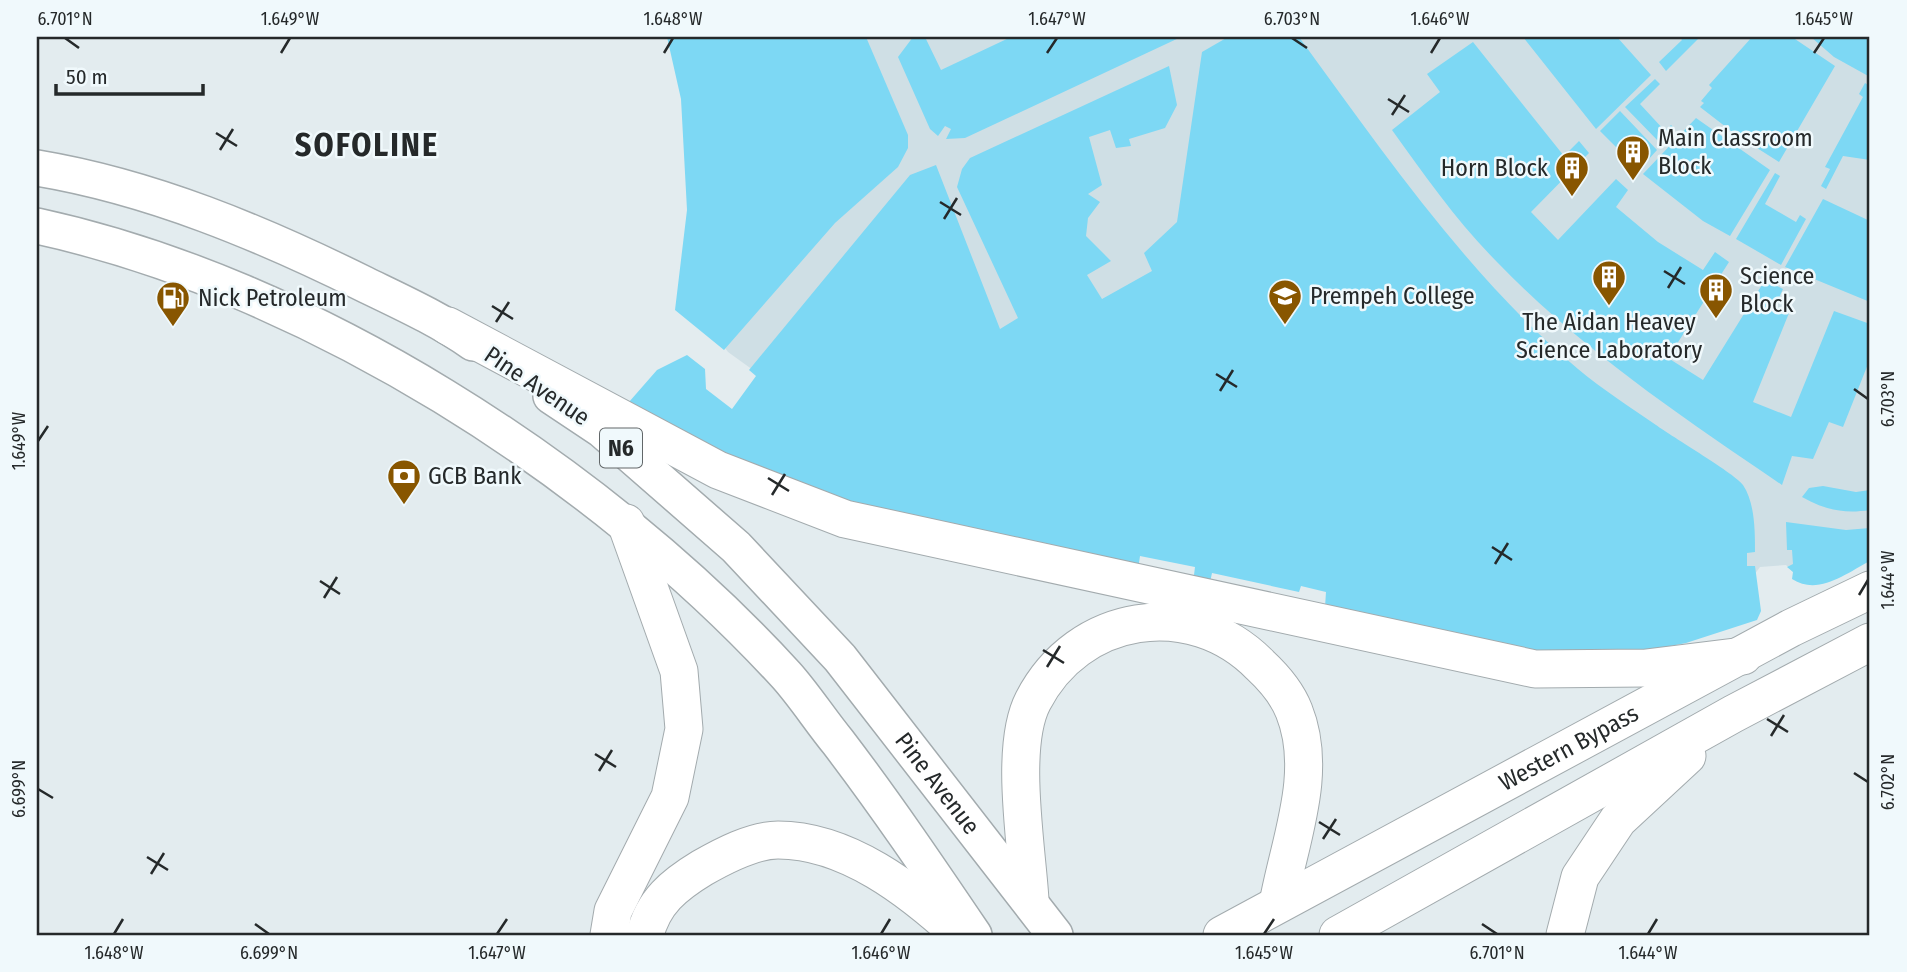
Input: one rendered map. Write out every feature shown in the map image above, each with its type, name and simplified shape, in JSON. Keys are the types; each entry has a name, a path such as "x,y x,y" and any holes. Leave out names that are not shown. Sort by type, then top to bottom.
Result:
{"highway":[{"path":"449,326 718,470 845,519 1535,669 1646,668 1744,656"},
{"path":"609,935 613,911 670,797 684,729 679,671 626,523"},
{"name":"Western Bypass","path":"1222,935 1744,656 1791,628 1870,590"},
{"path":"1030,900 1021,765 1023,730 1033,702 1053,671 1079,648 1122,625 1155,620 1197,626 1243,648 1277,682 1294,712 1304,773 1273,906"},
{"name":"Western Bypass","path":"1338,935 1733,713 1870,642"},
{"path":"1565,935 1580,877 1618,820 1733,713"},
{"path":"645,935 648,924 670,889 721,858 775,840 811,844 898,882 960,935"}],"main road":[{"name":"Pine Avenue","path":"37,168 163,199 266,238 449,326 602,430 736,547 840,658 1055,935"},
{"name":"N6","path":"37,226 88,237 199,276 395,367 500,435 626,523"},
{"path":"626,523 705,591 788,677 890,810 974,935"}],"shaded area":[{"path":"667,37 866,37 908,135 908,148 898,167 835,223 724,350 675,310 687,210 681,99"},
{"name":"Prempeh College","path":"675,37 1870,37 1870,537 1794,573 1786,565 1760,567 1743,590 753,370 728,352 720,341 693,212"},
{"path":"913,37 925,37 941,70 1011,37 1181,37 965,138 946,139 951,129 945,126 938,136 930,129 898,57"},
{"path":"1228,37 1299,37 1429,211 1463,253 1538,333 1597,384 1743,485 1754,517 1755,552 1747,553 1747,566 1755,566 1761,611 1757,620 1686,643 1599,660 1538,654 1325,607 1326,592 1301,586 1299,592 1212,573 1209,587 1193,583 1195,567 1140,556 1138,570 818,497 702,446 629,402 657,370 687,355 705,369 706,389 732,409 756,376 749,370 910,175 936,165 1000,329 1018,318 957,187 962,169 970,158 1169,66 1177,105 1165,128 1129,139 1131,146 1116,148 1110,130 1089,137 1102,185 1088,194 1100,202 1088,218 1086,236 1111,261 1087,275 1102,299 1152,271 1144,253 1177,222 1202,52"},
{"path":"1523,37 1617,37 1651,75 1596,129"},
{"path":"1680,37 1700,37 1666,71 1659,62 1682,40"},
{"path":"1752,37 1792,37 1835,66 1779,162 1735,134 1700,107 1704,103 1701,101 1712,88 1709,85"},
{"path":"1811,37 1870,37 1870,77 1834,57"},
{"path":"1473,42 1564,156 1579,141 1589,153 1531,212 1558,240 1616,179 1628,190 1616,207 1658,242 1703,270 1715,252 1729,262 1668,358 1703,380 1765,280 1783,289 1775,306 1789,313 1753,402 1791,417 1834,311 1870,324 1870,359 1843,427 1829,422 1813,459 1792,456 1782,485 1634,381 1563,325 1469,232 1392,130 1440,92 1427,74"},
{"path":"1655,79 1660,84 1640,104 1665,131 1671,125 1675,129 1661,144 1625,107"},
{"path":"1865,83 1870,86 1870,160 1843,156 1826,189 1821,186 1830,169 1825,167 1863,97 1859,94"},
{"path":"1620,111 1657,150 1639,170 1600,131"},
{"path":"1696,118 1770,170 1730,236 1703,221 1643,174"},
{"path":"1775,173 1780,176 1765,204 1796,222 1800,215 1806,219 1781,265 1736,239"},
{"path":"1823,199 1870,221 1870,302 1785,267"},
{"path":"1823,486 1856,492 1870,490 1870,510 1835,510 1802,497 1809,488"},
{"path":"1786,522 1846,530 1870,528 1870,561 1831,581 1802,584 1792,579 1793,572 1787,567 1793,564 1792,550 1787,550"}],"place":[{"name":"Main Classroom Block","path":"1633,182"},
{"name":"Horn Block","path":"1572,198"},
{"name":"The Aidan Heavey Science Laboratory","path":"1609,307"},
{"name":"Science Block","path":"1716,320"},
{"name":"Prempeh College","path":"1285,326"},
{"name":"Nick Petroleum","path":"173,328"},
{"name":"GCB Bank","path":"404,506"}],"district":[{"name":"SOFOLINE","path":"367,145"}]}
